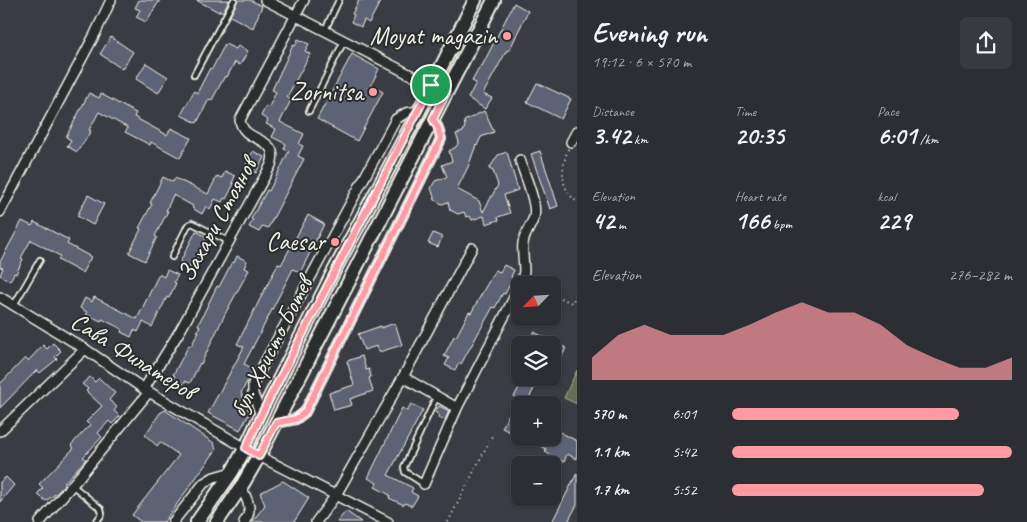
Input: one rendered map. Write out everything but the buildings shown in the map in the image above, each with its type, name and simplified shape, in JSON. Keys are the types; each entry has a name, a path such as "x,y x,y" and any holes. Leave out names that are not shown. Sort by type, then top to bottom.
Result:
{"main road":[{"name":"бул. Христо Ботев","path":"196,522 232,472 246,448 333,273 419,111 475,0"},
{"name":"бул. Христо Ботев","path":"217,522 259,456 494,0"}],"street":[{"path":"0,212 95,34 111,0"},
{"path":"265,0 446,93"},
{"name":"Захари Стоянов","path":"40,522 72,486 146,390 271,165 273,151 269,146 245,131 241,126 240,120 304,0"},
{"path":"261,415 253,394 253,384 396,119 406,113 419,111"},
{"path":"276,423 296,419 305,412 441,139 433,119"},
{"path":"571,142 577,130"},
{"path":"520,160 534,203 535,216 526,232 523,244 524,276"},
{"path":"316,522 336,495 403,377 472,248"},
{"name":"Сава Филатеров","path":"0,297 85,349 146,390 259,456 388,522"},
{"path":"424,484 457,408 511,303"},
{"path":"0,431 85,349"},
{"path":"403,377 457,408"},
{"path":"173,522 208,480 232,472"},
{"path":"241,487 250,510 244,522"}],"lane":[{"path":"194,74 234,0"},
{"path":"324,31 339,0"},
{"path":"309,111 344,41"},
{"path":"172,257 188,224 192,223 228,240"},
{"path":"14,306 40,260"},
{"path":"424,484 405,472 404,467 437,396"},
{"path":"72,486 101,509 102,514 96,522"}],"path":[{"path":"571,142 563,164 562,180 570,196 577,202"},
{"path":"561,298 572,303 577,293"},
{"path":"448,522 492,436"}],"green space":[{"path":"577,370 577,404 564,398"}],"place":[{"name":"Moyat magazin","path":"507,36"},
{"name":"Zornitsa","path":"373,92"},
{"name":"Caesar","path":"335,242"}],"route":[{"path":"431,85 446,93 433,119 441,139 305,412 296,419 276,423 259,456 246,448 261,415 431,85"}]}
